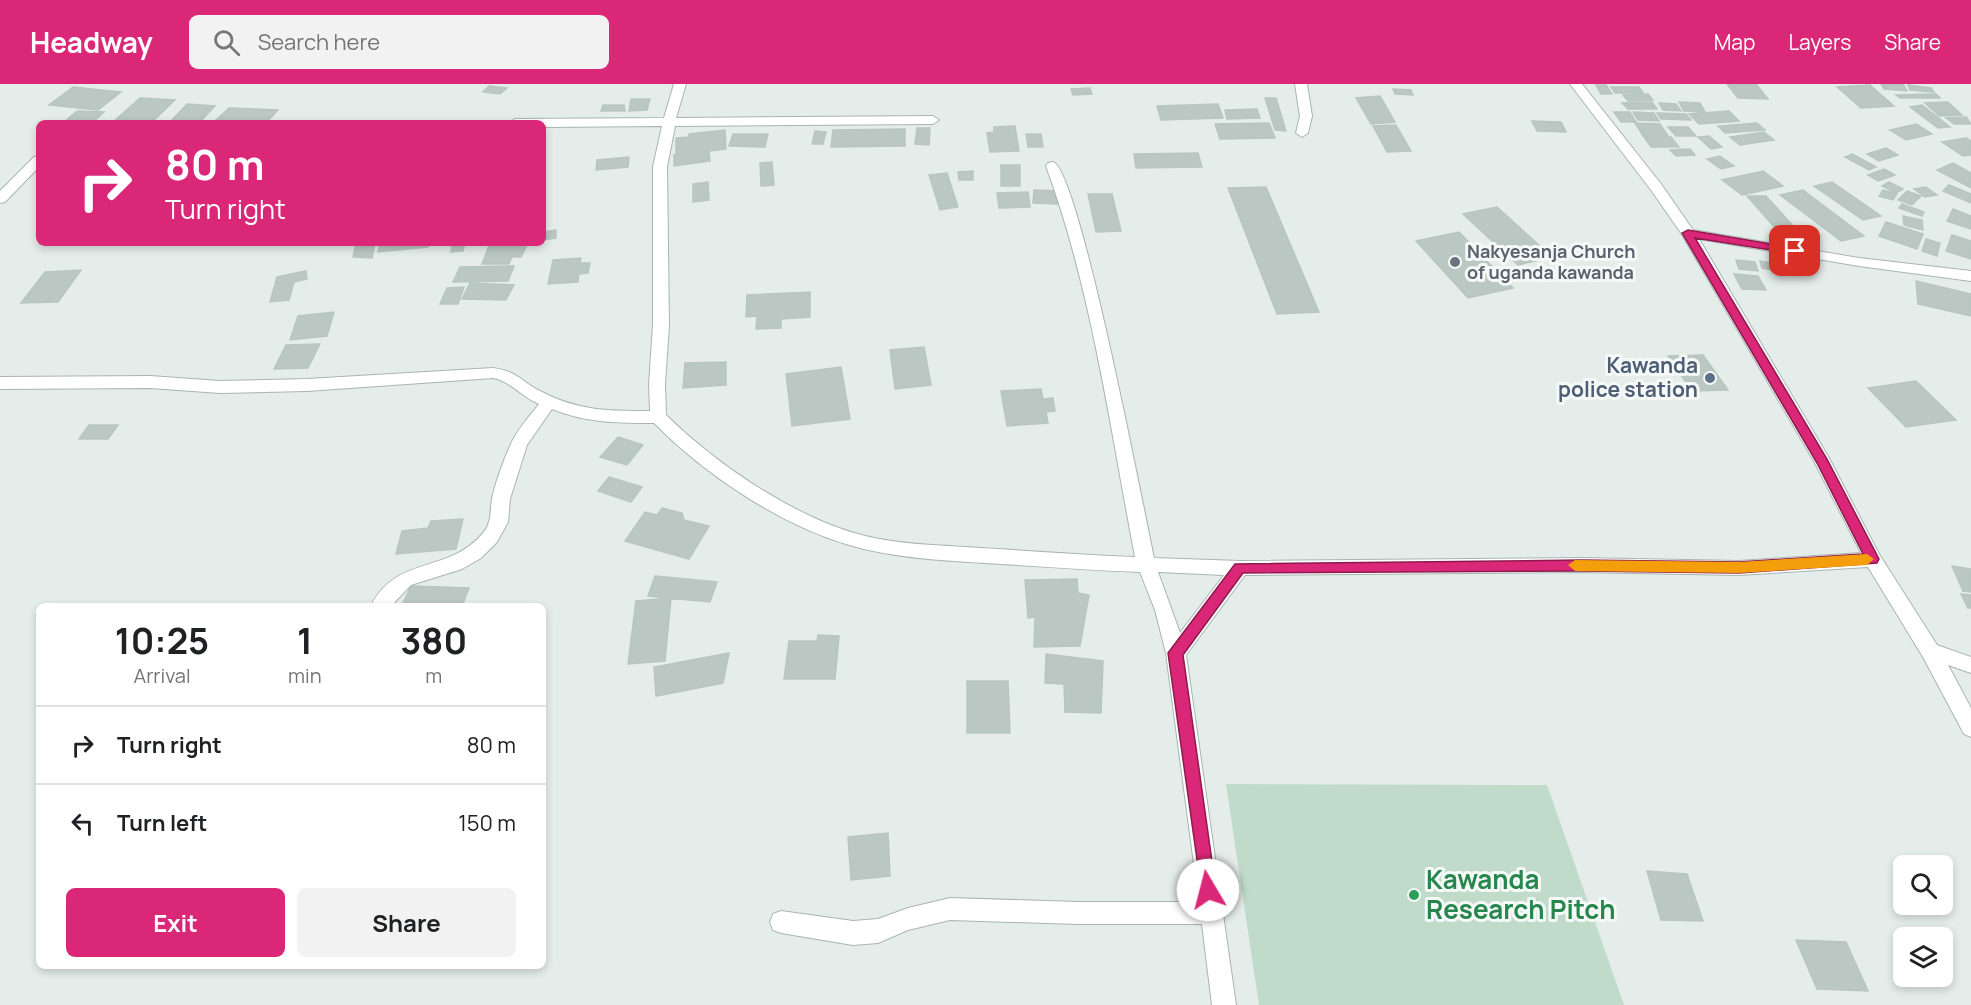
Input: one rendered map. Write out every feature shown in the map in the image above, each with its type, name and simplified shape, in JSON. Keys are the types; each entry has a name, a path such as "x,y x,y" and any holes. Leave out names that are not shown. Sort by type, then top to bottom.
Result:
{"street":[{"path":"680,84 660,167 661,325 657,384 658,417 679,438 744,486 795,516 851,539 901,550 1146,565 1240,568 1581,565 1739,568 1873,559"},
{"path":"1301,84 1306,116 1302,133"},
{"path":"1576,84 1656,187 1688,233 1823,462 1873,559 1930,651 1971,728"},
{"path":"546,123 933,120"},
{"path":"2,195 36,163"},
{"path":"1053,166 1067,204 1093,302 1146,565 1164,610 1176,653 1224,1005"},
{"path":"1688,233 1859,262 1971,276"},
{"path":"0,383 180,383 220,387 494,374 506,375 535,396 575,412 600,417 658,417"},
{"path":"382,603 390,592 405,579 456,564 475,553 492,537 499,522 501,499 519,444 549,401"},
{"path":"1176,653 1240,568"},
{"path":"1930,651 1971,665"},
{"path":"782,922 853,933 878,931 908,919 950,909 1078,913 1211,913"}],"green space":[{"name":"Kawanda Research Pitch","path":"1226,784 1547,785 1624,1005 1259,1005"}],"building":[{"path":"1727,84 1756,84 1768,99 1738,98"},
{"path":"1881,84 1903,84 1907,91 1884,89"},
{"path":"1596,85 1606,85 1612,94 1601,94"},
{"path":"1870,85 1894,106 1861,108 1837,87"},
{"path":"1908,85 1931,88 1934,92 1910,90"},
{"path":"489,86 507,88 500,94 483,92"},
{"path":"73,87 121,92 98,110 49,105"},
{"path":"1611,87 1639,87 1643,93 1615,93"},
{"path":"1090,88 1092,94 1073,95 1071,89"},
{"path":"1393,89 1411,90 1413,95 1395,94"},
{"path":"1648,94 1653,100 1628,101 1623,95"},
{"path":"1936,94 1940,98 1900,98 1896,95"},
{"path":"1380,96 1395,122 1371,124 1356,98"},
{"path":"140,98 175,100 154,120 115,120"},
{"path":"1265,98 1276,98 1286,131 1275,130"},
{"path":"631,99 650,99 647,110 629,111"},
{"path":"1652,102 1657,109 1628,109 1622,103"},
{"path":"1679,102 1700,103 1705,112 1684,111"},
{"path":"1948,102 1962,115 1939,116 1925,103"},
{"path":"1659,103 1676,104 1681,111 1663,110"},
{"path":"187,104 215,106 202,120 172,120"},
{"path":"1218,104 1223,118 1161,120 1157,106"},
{"path":"603,105 624,105 625,111 601,111"},
{"path":"1922,105 1950,127 1938,128 1910,107"},
{"path":"229,108 278,110 269,120 216,120"},
{"path":"1257,109 1260,118 1227,119 1225,110"},
{"path":"77,111 104,112 95,120 66,120"},
{"path":"1729,111 1739,121 1699,124 1689,114"},
{"path":"1614,112 1630,112 1636,122 1621,122"},
{"path":"1633,112 1654,113 1659,121 1638,120"},
{"path":"1657,113 1686,114 1691,120 1661,119"},
{"path":"1966,117 1971,124 1954,124 1946,118"},
{"path":"1532,121 1561,122 1566,132 1537,131"},
{"path":"1269,123 1275,138 1220,139 1215,124"},
{"path":"1635,123 1660,124 1668,136 1643,136"},
{"path":"1757,123 1765,130 1725,133 1718,126"},
{"path":"1916,124 1932,134 1906,140 1890,130"},
{"path":"1396,125 1411,151 1387,152 1373,126"},
{"path":"1015,126 1019,151 990,152 987,133 994,132 994,127"},
{"path":"1668,127 1688,127 1696,136 1676,136"},
{"path":"917,128 930,128 929,145 915,144"},
{"path":"905,129 905,146 831,147 833,130"},
{"path":"725,130 726,149 676,155 676,138 689,137 689,134"},
{"path":"815,131 826,132 823,144 812,144"},
{"path":"1764,132 1774,140 1740,145 1730,137"},
{"path":"733,134 768,134 765,147 729,146"},
{"path":"1026,134 1041,134 1043,147 1028,147"},
{"path":"1709,136 1722,147 1711,149 1698,137"},
{"path":"1644,137 1671,137 1679,147 1651,147"},
{"path":"1966,138 1971,141 1971,155 1963,156 1942,142"},
{"path":"1886,148 1898,155 1879,161 1867,154"},
{"path":"1690,149 1695,155 1676,156 1670,150"},
{"path":"709,152 710,161 674,166 674,155"},
{"path":"1198,153 1202,167 1136,168 1134,154"},
{"path":"1852,154 1876,167 1869,170 1845,157"},
{"path":"1720,156 1734,166 1721,169 1707,159"},
{"path":"629,157 628,167 596,170 597,160"},
{"path":"772,162 774,185 761,186 760,163"},
{"path":"1953,163 1971,173 1971,188 1937,170"},
{"path":"1001,165 1020,165 1020,186 1001,186"},
{"path":"1884,169 1895,175 1878,181 1868,175"},
{"path":"973,171 973,180 959,180 958,172"},
{"path":"1763,171 1783,186 1742,195 1722,180"},
{"path":"947,173 958,207 940,210 929,175"},
{"path":"708,182 709,200 693,202 693,184"},
{"path":"1832,182 1881,216 1863,220 1814,186"},
{"path":"1889,182 1903,189 1896,193 1882,186"},
{"path":"1949,185 1971,194 1971,203 1943,191"},
{"path":"1266,187 1319,312 1277,314 1228,188"},
{"path":"1926,187 1937,195 1925,197 1914,189"},
{"path":"1034,190 1058,191 1058,204 1033,203"},
{"path":"1803,190 1864,236 1841,241 1780,195"},
{"path":"1883,190 1897,194 1893,200 1879,196"},
{"path":"1907,191 1921,196 1912,205 1898,200"},
{"path":"1028,192 1030,207 999,208 997,193"},
{"path":"1088,194 1112,194 1121,231 1096,232"},
{"path":"1747,196 1766,196 1795,228 1776,229"},
{"path":"1902,204 1924,212 1922,216 1899,208"},
{"path":"1497,207 1552,257 1518,265 1463,214"},
{"path":"1953,209 1971,216 1971,229 1947,221"},
{"path":"1903,216 1922,220 1923,230 1904,225"},
{"path":"1886,222 1923,234 1917,249 1879,236"},
{"path":"556,230 556,238 546,240 546,232"},
{"path":"1459,232 1513,288 1468,298 1416,241"},
{"path":"1952,235 1971,241 1971,259 1946,251"},
{"path":"1926,239 1940,243 1937,256 1922,251"},
{"path":"355,246 374,246 372,258 353,257"},
{"path":"379,246 428,246 428,247 378,252"},
{"path":"452,246 464,246 463,251 451,252"},
{"path":"489,246 526,247 521,257 512,257 509,264 482,264"},
{"path":"581,258 580,263 590,263 588,273 579,274 578,282 548,284 553,260"},
{"path":"1736,260 1755,262 1758,271 1739,269"},
{"path":"1760,261 1788,266 1790,273 1762,268"},
{"path":"514,266 508,281 453,282 460,267"},
{"path":"81,270 58,302 21,303 45,272"},
{"path":"306,271 307,279 294,282 289,300 270,302 277,277"},
{"path":"1734,274 1758,276 1766,290 1742,289"},
{"path":"1916,281 1971,294 1971,316 1918,304"},
{"path":"470,283 514,285 506,300 462,299"},
{"path":"464,287 458,304 440,304 447,288"},
{"path":"810,292 810,317 781,319 781,328 756,329 757,316 746,317 747,295"},
{"path":"334,312 327,336 290,340 298,316"},
{"path":"320,344 308,368 274,369 286,345"},
{"path":"924,347 931,385 895,389 890,350"},
{"path":"1703,355 1728,390 1692,391 1668,356"},
{"path":"726,362 726,385 683,388 685,363"},
{"path":"841,367 850,419 792,426 786,374"},
{"path":"1916,381 1956,420 1906,427 1868,388"},
{"path":"1041,389 1043,399 1053,398 1055,411 1046,412 1048,423 1007,426 1001,391"},
{"path":"89,425 118,425 108,439 79,439"},
{"path":"618,437 643,445 627,465 600,457"},
{"path":"609,477 642,487 631,502 598,491"},
{"path":"662,508 682,513 684,520 709,526 689,559 625,541 645,512 657,515"},
{"path":"463,519 456,549 396,554 402,531 428,528 431,521"},
{"path":"1952,566 1971,569 1971,592 1963,591"},
{"path":"655,576 717,582 710,602 648,596"},
{"path":"1077,579 1078,593 1089,595 1080,646 1034,647 1035,617 1028,618 1025,580"},
{"path":"411,586 469,588 463,603 403,603"},
{"path":"1961,594 1971,595 1971,608 1968,608"},
{"path":"671,598 665,661 628,664 636,601"},
{"path":"818,635 839,636 835,679 784,679 789,641 817,641"},
{"path":"729,653 723,683 656,696 654,667"},
{"path":"1046,654 1103,661 1101,713 1065,712 1064,684 1045,683"},
{"path":"967,681 1008,681 1010,733 967,733"},
{"path":"888,833 890,876 851,880 848,837"},
{"path":"1647,871 1687,874 1703,921 1661,920"},
{"path":"1796,940 1846,942 1868,991 1817,989"}],"slow traffic":[{"path":"1575,565 1739,568 1867,559"}],"place":[{"name":"Nakyesanja Church of uganda kawanda","path":"1455,262"},
{"name":"Kawanda police station","path":"1710,378"},
{"name":"Kawanda Research Pitch","path":"1414,895"}],"route":[{"path":"1208,890 1176,653 1240,568 1581,565 1739,568 1873,559 1823,462 1688,233 1795,251"}]}
